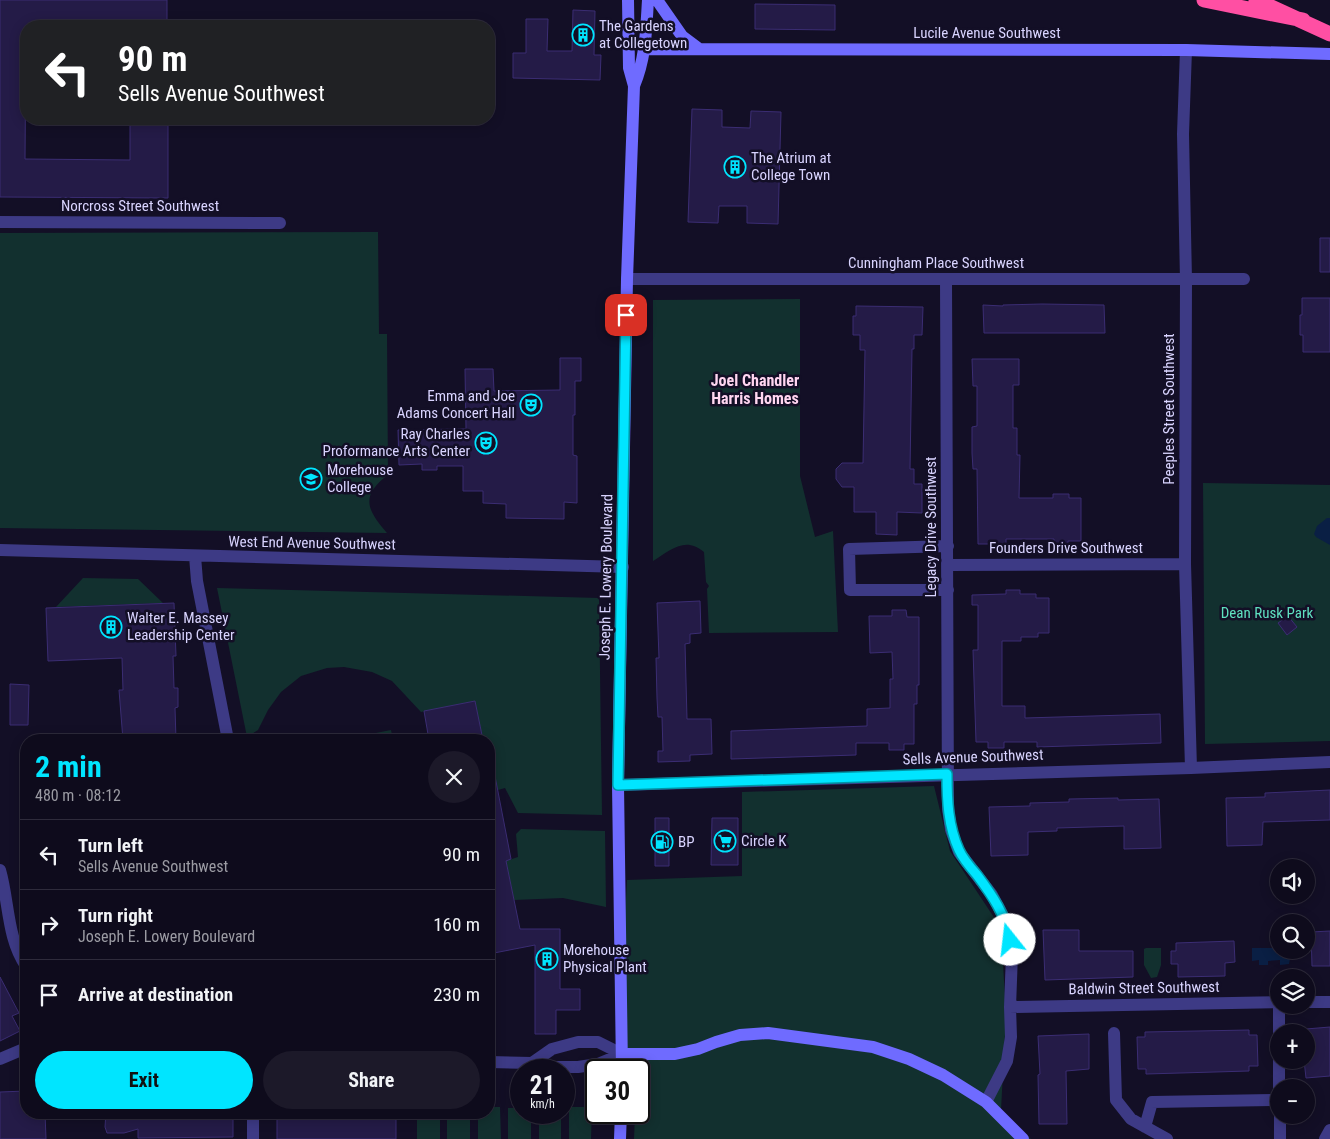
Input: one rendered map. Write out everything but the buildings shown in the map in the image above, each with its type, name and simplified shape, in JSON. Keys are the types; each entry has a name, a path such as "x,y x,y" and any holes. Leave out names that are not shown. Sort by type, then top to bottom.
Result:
{"highway":[{"path":"1204,0 1302,20"},
{"path":"1262,2 1330,34"}],"main road":[{"name":"Joseph E. Lowery Boulevard","path":"622,1059 618,785 627,279 634,86 629,68 628,0"},
{"name":"Joseph E. Lowery Boulevard","path":"634,86 641,68 648,0"},
{"path":"657,0 682,36 698,48"},
{"name":"Lucile Avenue Southwest","path":"644,49 1186,50 1330,54"},
{"path":"622,1054 675,1054 698,1049 740,1035 768,1033 873,1047 909,1059 943,1075 986,1102 1023,1139"},
{"path":"620,1139 621,1124"}],"street":[{"name":"Peeples Street Southwest","path":"1186,50 1183,134 1186,280 1185,564 1191,768"},
{"name":"Norcross Street Southwest","path":"0,222 280,223"},
{"name":"Cunningham Place Southwest","path":"627,279 1244,279"},
{"name":"Legacy Drive Southwest","path":"946,280 948,809 951,830 960,852 992,895 1008,926 1012,954 1011,1037 1007,1061 986,1102"},
{"path":"948,546 849,549 850,590 948,590"},
{"name":"West End Avenue Southwest","path":"0,550 622,567"},
{"path":"195,556 199,588 227,734"},
{"name":"Founders Drive Southwest","path":"948,565 1185,564"},
{"name":"Sells Avenue Southwest","path":"618,785 1191,768 1330,762"},
{"path":"0,870 10,923 20,957"},
{"name":"Baldwin Street Southwest","path":"1010,1007 1270,1002"},
{"path":"1315,1002 1330,1002"},
{"path":"1114,1033 1116,1100 1131,1119 1167,1139"},
{"path":"538,1059 552,1049 578,1042 598,1042 622,1054"},
{"path":"0,1059 20,1051"},
{"path":"575,1067 598,1064 622,1054"},
{"path":"495,1062 510,1062"},
{"path":"1145,1127 1152,1102 1270,1100"},
{"path":"253,1119 253,1139"},
{"path":"1280,1124 1280,1139"},
{"path":"1325,1139 1330,1130"}],"green space":[{"path":"378,232 379,334 387,334 388,475 373,490 369,504 375,518 387,533 0,528 0,233"},
{"path":"800,299 800,476 815,537 833,531 838,632 709,633 707,589 709,586 706,582 704,552 691,545 678,546 653,561 653,300"},
{"name":"Dean Rusk Park","path":"1203,483 1330,485 1330,741 1205,744"},
{"path":"83,578 138,579 163,603 56,607"},
{"path":"217,588 599,598 602,815 518,813 505,788 498,790 497,787 495,787 495,734 482,734 475,701 421,712 392,681 372,672 344,667 327,668 301,676 281,692 268,710 258,730 252,734 246,734"},
{"path":"391,730 392,734 371,734"},
{"path":"934,786 950,851 1001,928 1006,1016 1001,1110 1031,1139 634,1139 635,1124 650,1124 650,1059 628,1059 619,1033 627,880 742,876 742,792"},
{"path":"521,829 605,831 606,907 563,898 514,900 506,861 518,857 516,834"},
{"path":"1161,948 1161,965 1157,977 1151,978 1144,965 1144,949"},
{"path":"495,1107 500,1107 501,1139 478,1139 478,1119 495,1119"},
{"path":"575,1107 585,1107 585,1124 591,1124 591,1139 569,1139 569,1124 575,1124"},
{"path":"508,1108 510,1108 510,1124 531,1124 531,1139 508,1139"},
{"path":"417,1119 440,1119 440,1139 417,1139"},
{"path":"447,1119 470,1119 470,1139 447,1139"},
{"path":"539,1124 561,1124 561,1139 539,1139"}],"water":[{"path":"1327,518 1330,518 1330,545 1314,534 1317,526"},
{"path":"1252,948 1270,948 1270,959 1290,959 1289,964 1280,965 1280,960 1268,961 1268,965 1259,965 1259,960 1252,961"}],"place":[{"name":"The Gardens at Collegetown","path":"583,35"},
{"name":"The Atrium at College Town","path":"735,167"},
{"name":"Emma and Joe Adams Concert Hall","path":"531,405"},
{"name":"Ray Charles Proformance Arts Center","path":"486,443"},
{"name":"Morehouse College","path":"311,479"},
{"name":"Walter E. Massey Leadership Center","path":"111,627"},
{"name":"Circle K","path":"725,841"},
{"name":"BP","path":"662,842"},
{"name":"Morehouse Physical Plant","path":"547,959"}],"district":[{"name":"Joel Chandler Harris Homes","path":"755,389"}],"route":[{"path":"626,315 618,785 947,774 951,830 960,852 992,895 1008,926 1010,940"}]}
